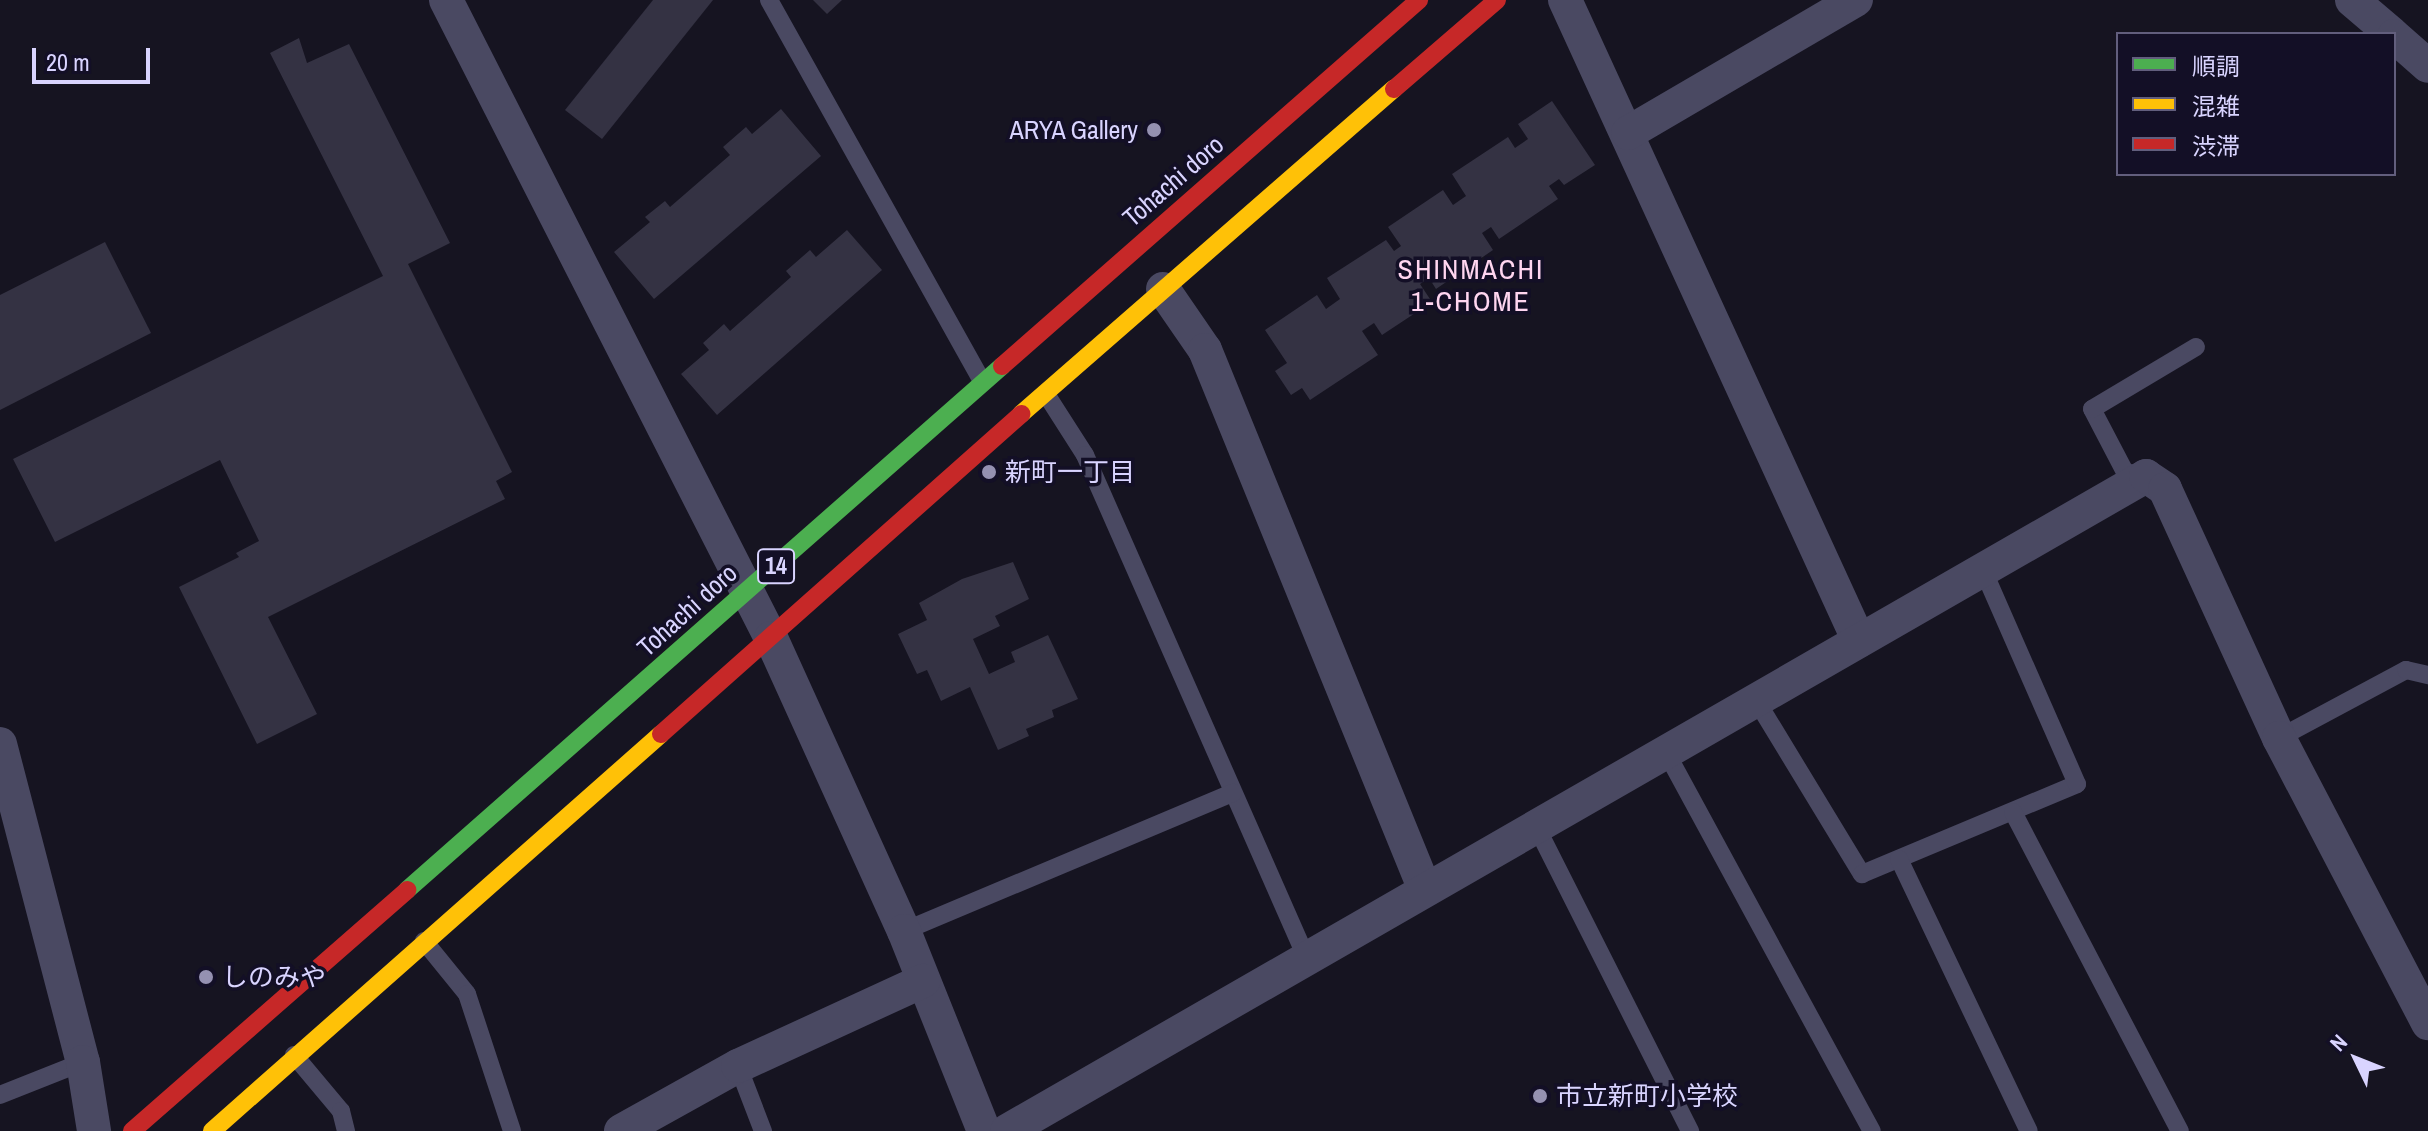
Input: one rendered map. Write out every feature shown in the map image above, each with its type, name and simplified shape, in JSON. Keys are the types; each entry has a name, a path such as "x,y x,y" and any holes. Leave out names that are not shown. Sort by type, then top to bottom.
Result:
{"main road":[{"name":"Tohachi doro","path":"132,1131 1419,0"},
{"name":"14","path":"212,1131 294,1055 771,638 1163,289 1497,0"}],"street":[{"path":"446,0 771,638 904,931 984,1131"},
{"path":"1565,0 1859,641"},
{"path":"1628,133 1856,0"},
{"path":"2352,0 2389,32"},
{"path":"2396,38 2428,66"},
{"path":"1163,289 1205,350 1425,890"},
{"path":"1007,1131 2146,476 2165,489 2279,738 2428,1023"},
{"path":"0,744 83,1062 94,1131"},
{"path":"621,1131 738,1066 923,981"}],"lane":[{"path":"769,0 982,381"},
{"path":"2146,476 2125,472 2092,409 2196,347"},
{"path":"1046,394 1085,455 1307,959"},
{"path":"1756,700 1862,874 2077,784 1983,570"},
{"path":"2279,738 2406,670 2428,675"},
{"path":"1666,752 1872,1131"},
{"path":"904,931 1233,793"},
{"path":"2013,812 2180,1131"},
{"path":"1536,826 1690,1131"},
{"path":"1899,859 2029,1131"},
{"path":"424,941 467,994 512,1131"},
{"path":"294,1055 341,1111 346,1131"},
{"path":"0,1095 83,1062"},
{"path":"738,1066 763,1131"}],"building":[{"path":"653,0 713,0 602,139 565,110"},
{"path":"813,0 842,0 827,14"},
{"path":"299,38 307,63 349,44 450,243 408,264 512,472 496,481 505,499 268,617 317,714 257,744 179,587 239,557 236,553 259,541 220,460 55,542 13,459 383,276 270,53"},
{"path":"1552,101 1595,165 1564,185 1559,179 1549,186 1558,199 1499,239 1491,227 1482,233 1493,250 1436,289 1429,278 1420,284 1432,302 1382,335 1374,323 1362,331 1378,355 1310,400 1302,388 1291,395 1275,371 1287,363 1265,330 1317,295 1326,309 1340,299 1327,278 1386,240 1394,251 1401,246 1388,227 1443,190 1453,205 1466,196 1452,174 1508,137 1515,148 1528,139 1518,124"},
{"path":"781,109 821,156 654,299 614,252 650,222 645,217 665,201 670,207 730,155 723,147 746,127 752,134"},
{"path":"847,230 882,270 717,415 681,374 709,350 703,343 724,324 730,331 791,277 786,271 810,250 816,257"},
{"path":"105,242 151,333 0,410 0,295"},
{"path":"1013,562 1029,599 995,616 1000,626 973,639 989,674 1015,662 1011,652 1048,635 1078,699 1052,710 1054,717 1026,729 1029,736 998,750 970,687 941,701 927,670 917,674 898,634 927,620 919,603 962,579"}],"traffic: fast":[{"path":"407,890 1002,366"}],"traffic: slow":[{"path":"1021,414 1394,89"},
{"path":"212,1131 661,734"}],"traffic: jam":[{"path":"1002,366 1419,0"},
{"path":"1394,89 1497,0"},
{"path":"661,734 1021,414"},
{"path":"132,1131 407,890"}],"place":[{"name":"ARYA Gallery","path":"1154,130"},
{"name":"新町一丁目","path":"989,472"},
{"name":"しのみや","path":"206,977"},
{"name":"市立新町小学校","path":"1540,1096"}],"district":[{"name":"SHINMACHI 1-CHOME","path":"1471,285"}]}
